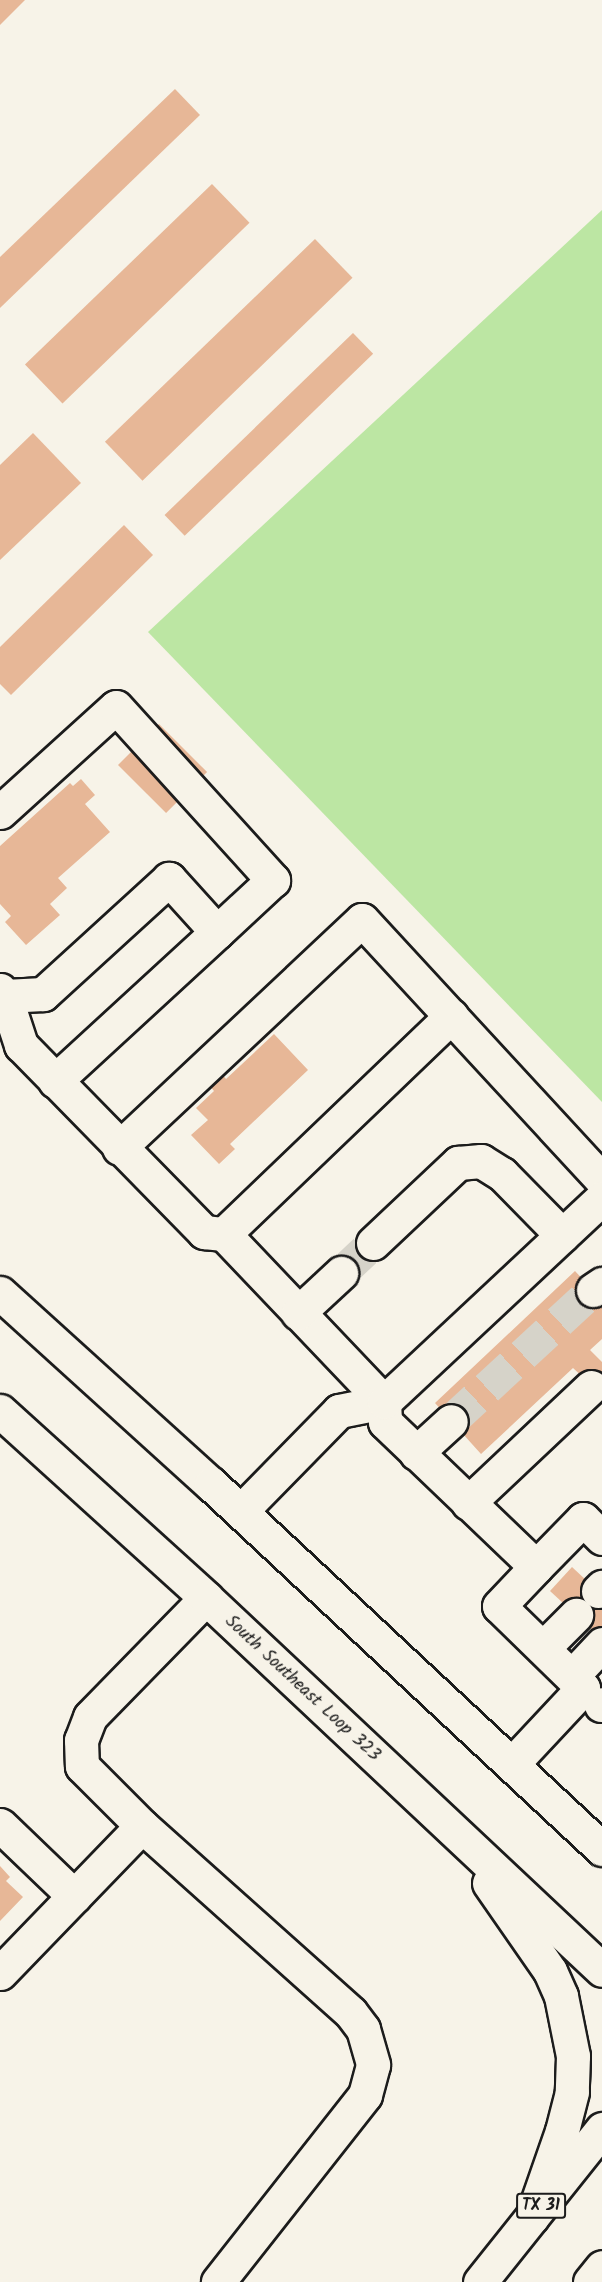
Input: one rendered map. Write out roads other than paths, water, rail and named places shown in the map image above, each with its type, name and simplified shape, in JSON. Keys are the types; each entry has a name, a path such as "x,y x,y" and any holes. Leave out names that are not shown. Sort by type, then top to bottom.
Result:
{"main road":[{"path":"0,812 116,707 273,880 55,1081"},
{"path":"217,932 170,879 43,994 3,993 21,1045 119,1148 204,1232 224,1234 384,1402 384,1422 536,1567"},
{"path":"119,1148 363,920 602,1180"},
{"path":"224,1234 451,1016"},
{"path":"373,1243 458,1163 481,1161 502,1174 562,1235"},
{"path":"241,1511 339,1411 384,1402 602,1198"},
{"path":"298,1313 341,1273"},
{"path":"0,1293 241,1511 602,1849"},
{"path":"468,1503 591,1387"},
{"name":"South Southeast Loop 323","path":"0,1412 206,1598 602,1970"},
{"path":"416,1453 451,1421"},
{"path":"592,1696 499,1606 583,1519 602,1538"},
{"path":"206,1598 90,1718 84,1728 80,1753 82,1766 142,1826 338,2000 363,2029 372,2055 371,2080 365,2095 218,2282"},
{"path":"543,1648 576,1615"},
{"path":"512,1764 592,1696 602,1644"},
{"path":"542,1792 602,1816"},
{"path":"0,1825 74,1896"},
{"path":"0,1972 142,1826"},
{"path":"454,1832 550,1971 561,1996 569,2027 573,2056 572,2092 562,2131 532,2217"},
{"name":"TX 31","path":"480,2282 602,2129"},
{"path":"590,2282 602,2267"}],"tunnel":[{"path":"341,1273 373,1243"},
{"path":"451,1421 593,1290"}]}
